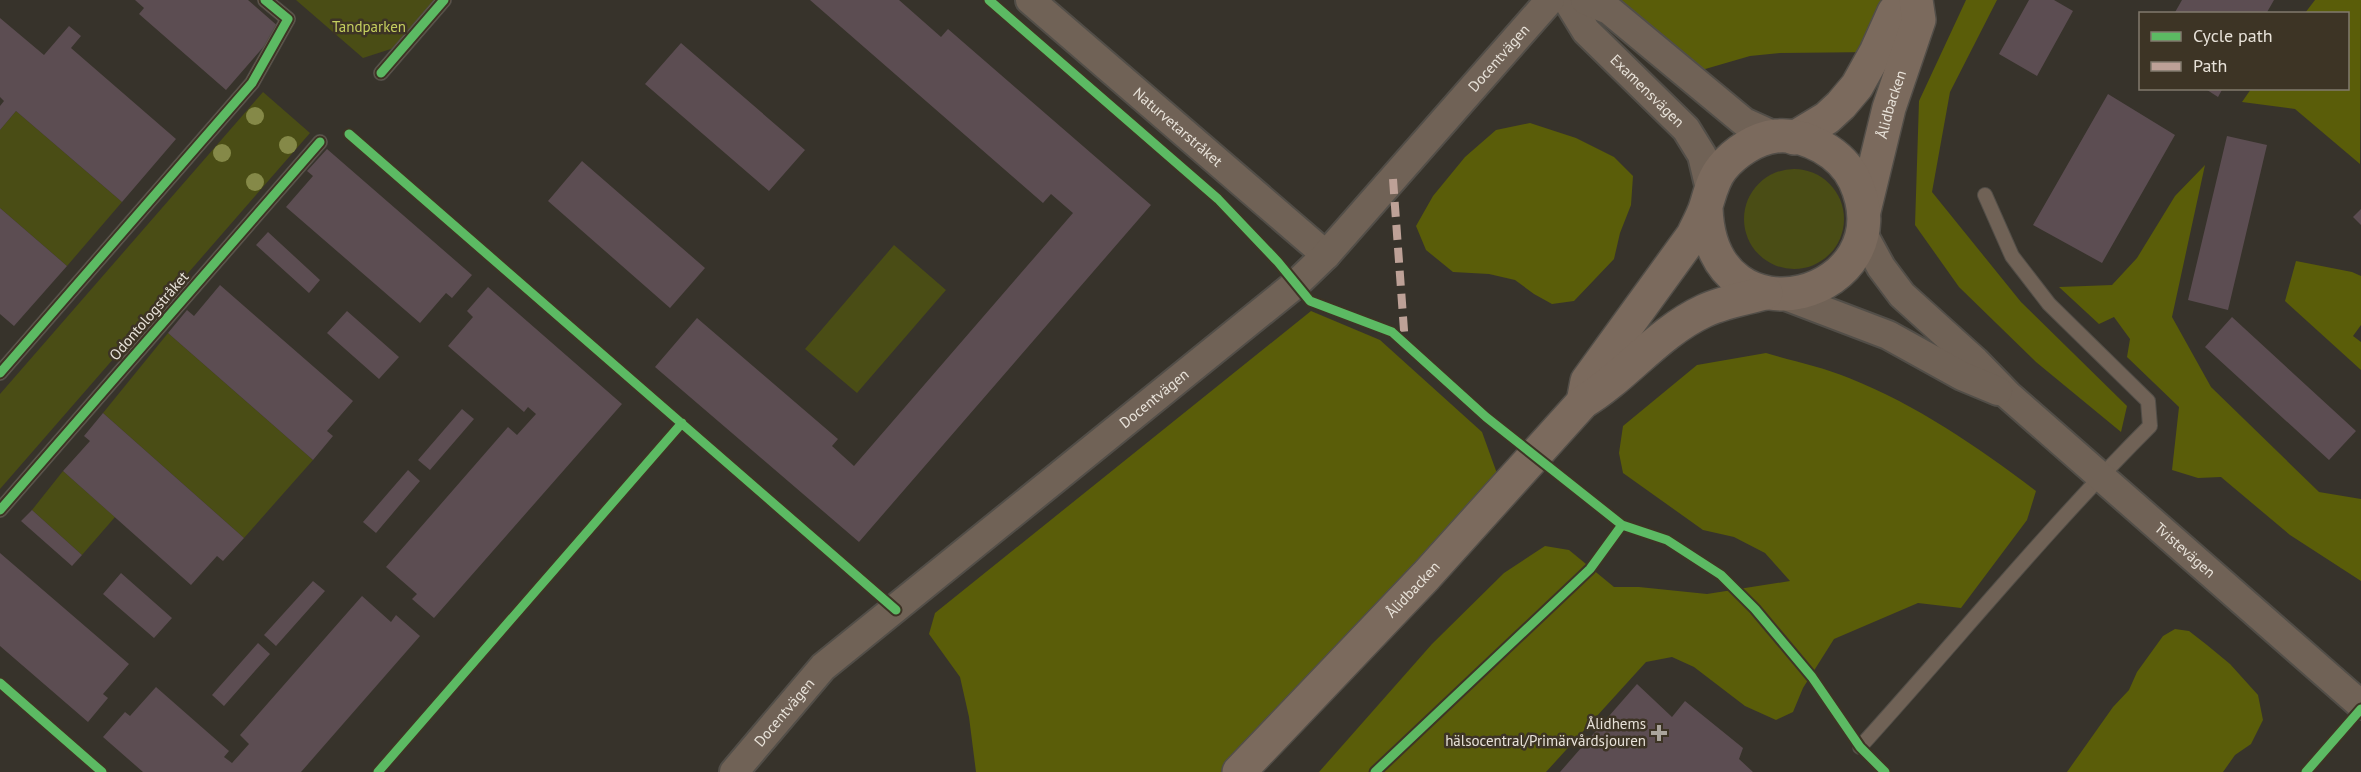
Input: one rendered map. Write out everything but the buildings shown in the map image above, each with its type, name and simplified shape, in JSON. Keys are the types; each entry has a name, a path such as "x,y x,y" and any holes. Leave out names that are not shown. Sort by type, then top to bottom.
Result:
{"main road":[{"name":"Ålidbacken","path":"1583,402 1587,381 1693,235 1721,169 1737,153 1754,144 1785,137 1827,118 1857,86 1894,12 1910,0"},
{"name":"Ålidbacken","path":"1239,772 1426,576 1583,402 1603,390 1642,354 1704,311 1725,303 1775,294 1810,291 1836,276 1855,253 1889,108 1919,20 1916,0"},
{"path":"1785,137 1814,143 1834,155 1851,174 1860,194 1863,222"},
{"path":"1708,199 1706,228 1712,248 1726,269 1744,284 1775,294"}],"street":[{"name":"Naturvetarstråket","path":"1030,0 1326,255"},
{"name":"Docentvägen","path":"734,772 824,667 1297,283 1326,255 1551,0"},
{"name":"Examensvägen","path":"1567,0 1586,31 1686,129 1701,155 1708,199"},
{"path":"1585,0 1609,10 1744,122 1785,137"},
{"name":"Tvistevägen","path":"1863,222 1881,267 1902,295 1975,361 2008,395 2361,705"},
{"name":"Tvistevägen","path":"1775,294 1888,335 1962,376 2008,395"}],"lane":[{"path":"0,373 252,83 288,19 265,0"},
{"path":"381,73 444,0"},
{"name":"Odontologstråket","path":"0,510 320,142"},
{"path":"1860,747 1944,655 2100,476 2150,426 2148,401 2049,304 2012,256 1985,195"}],"green space":[{"name":"Tandparken","path":"296,0 438,0 397,47 363,58"},
{"path":"263,92 310,133 0,489 0,394"},
{"path":"16,111 122,202 67,266 0,208 0,130"},
{"path":"1794,169 1822,177 1836,191 1844,219 1836,247 1822,261 1794,269 1766,261 1752,247 1744,219 1752,191 1766,177"},
{"path":"894,245 946,290 857,393 805,349"},
{"path":"168,333 313,460 244,538 103,413"},
{"path":"63,471 115,517 82,555 32,510"}],"shaded area":[{"path":"1585,0 1910,0 1876,52 1780,53 1750,56 1688,74"},
{"path":"1966,0 1997,0 1950,92 1932,192 2021,302 2127,406 2121,432 2036,362 1959,287 1915,225 1919,101"},
{"path":"2315,0 2361,0 2360,164 2295,109 2242,102 2250,90 2349,90 2349,12 2306,12"},
{"path":"1530,123 1576,138 1614,157 1633,176 1631,205 1620,233 1614,259 1574,301 1552,304 1515,280 1489,274 1453,272 1426,250 1416,226 1433,196 1465,157 1496,130"},
{"path":"2205,165 2172,317 2211,387 2319,492 2361,499 2361,581 2290,535 2221,477 2198,478 2172,470 2179,407 2127,357 2130,339 2114,317 2099,324 2059,287 2112,285 2137,258 2175,196"},
{"path":"2296,261 2352,272 2361,276 2361,325 2353,336 2361,342 2361,370 2285,301"},
{"path":"1311,311 1380,340 1482,432 1503,490 1239,772 976,772 969,717 960,677 929,634 935,613"},
{"path":"1766,353 1839,374 1899,401 1969,443 2036,491 2027,520 1961,608 1918,603 1834,639 1803,688 1793,712 1776,720 1745,706 1694,667 1672,657 1646,662 1546,772 1319,772 1432,644 1504,573 1545,546 1569,550 1614,587 1639,587 1707,594 1790,581 1765,553 1734,537 1703,530 1623,473 1619,453 1623,426 1697,365"},
{"path":"2175,629 2189,631 2207,645 2230,664 2258,695 2263,720 2251,744 2235,755 2223,772 2067,772 2113,707 2129,690 2137,672 2163,636"}],"marked path":[{"path":"1393,179 1405,344"}],"cycle path":[{"path":"0,373 252,83 288,19 265,0"},
{"path":"381,73 444,0"},
{"path":"989,0 1218,199 1278,262 1310,301 1392,332 1486,417 1622,525 1667,540 1721,575 1755,609 1812,677 1860,747 1885,772"},
{"path":"349,134 896,610"},
{"path":"0,510 320,142"},
{"path":"378,772 682,423"},
{"path":"1375,772 1590,569 1622,525"},
{"path":"0,683 102,772"},
{"path":"2306,772 2361,709"}],"place":[{"name":"Ålidhems hälsocentral/Primärvårdsjouren","path":"1659,733"}]}
